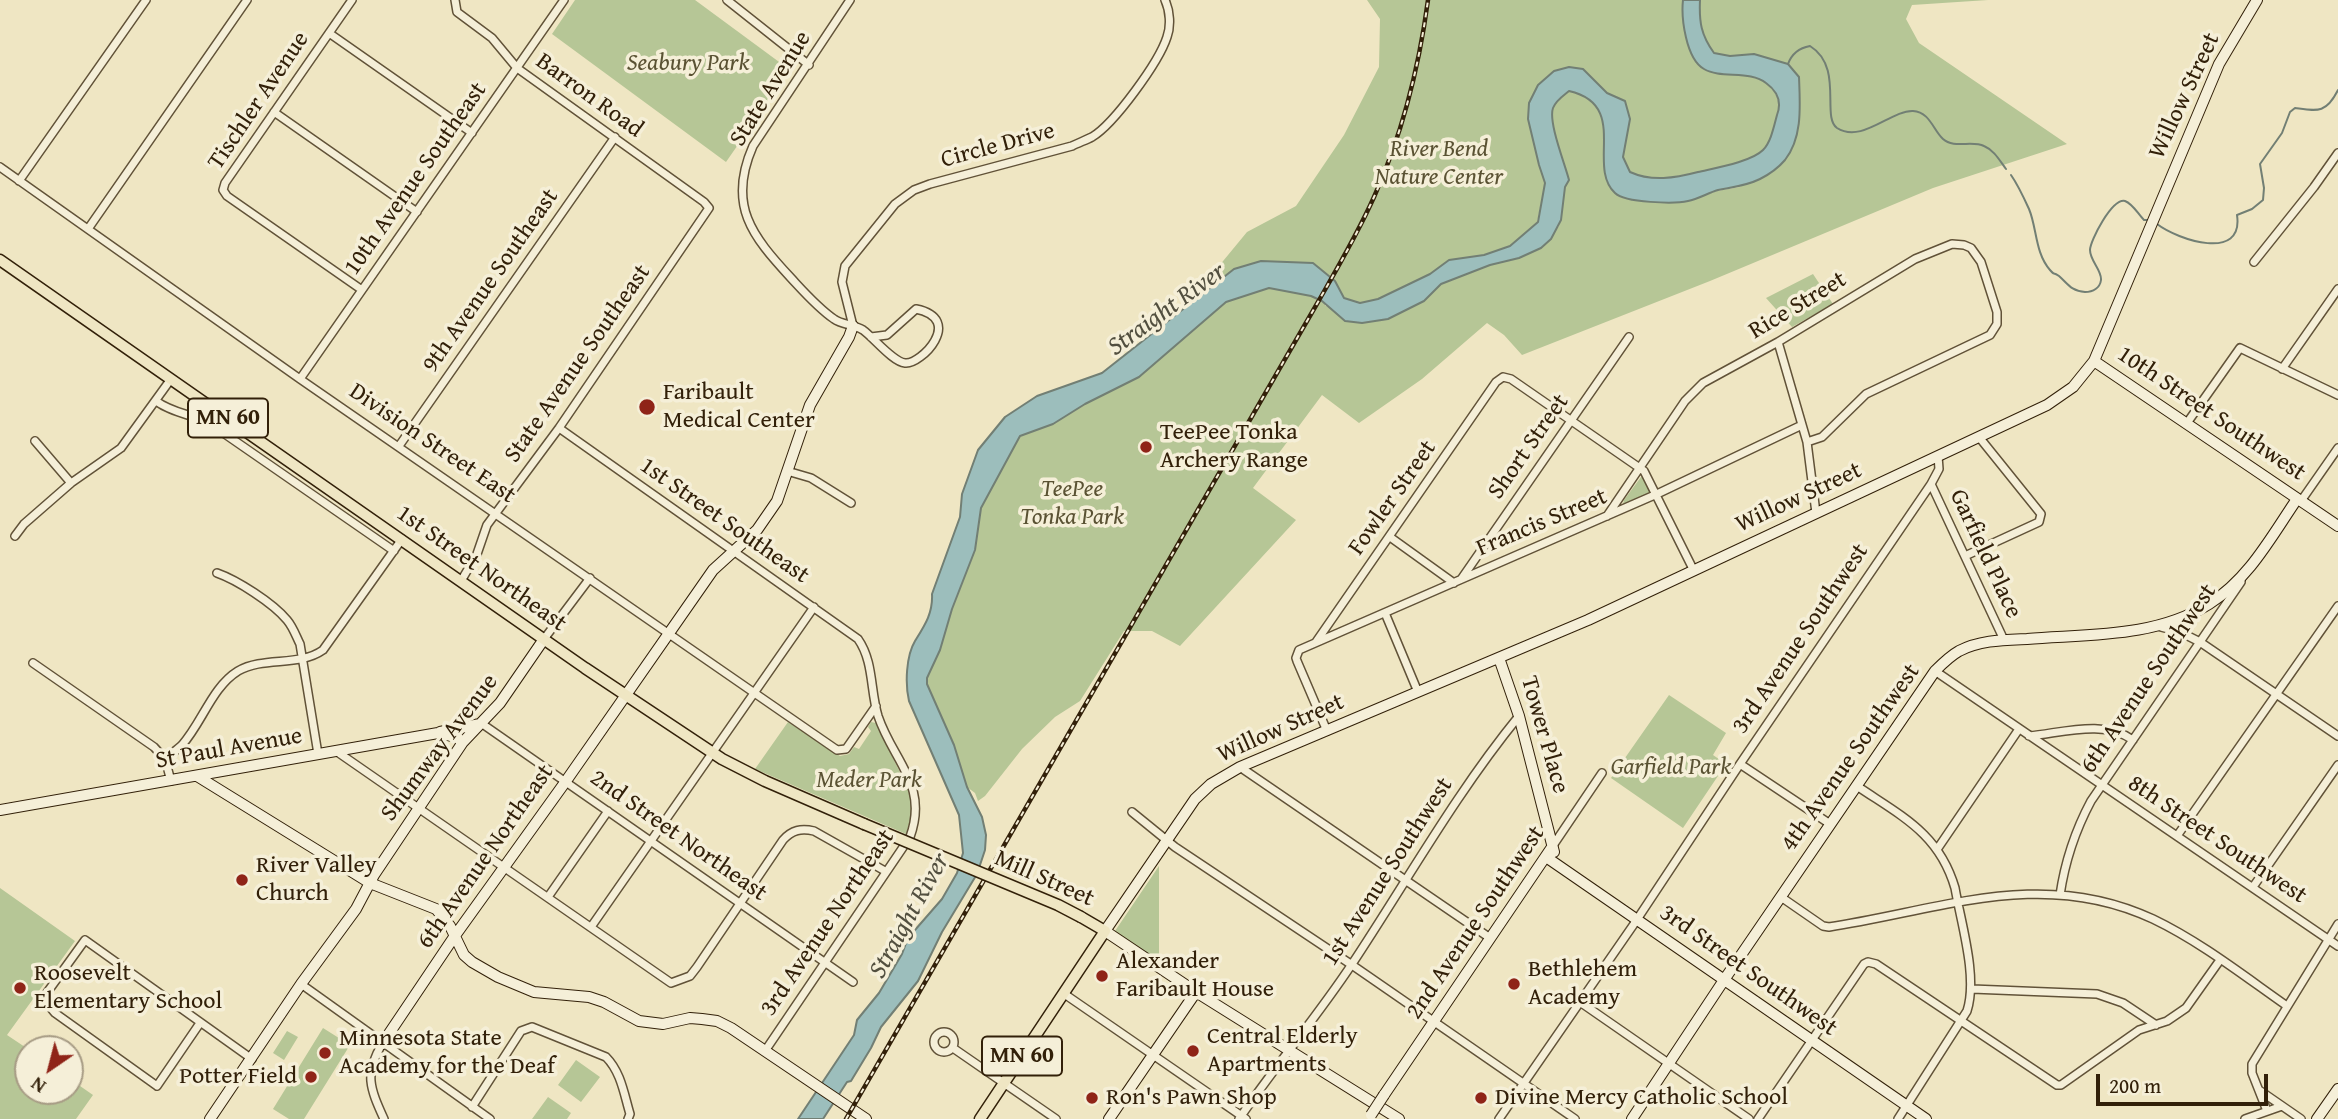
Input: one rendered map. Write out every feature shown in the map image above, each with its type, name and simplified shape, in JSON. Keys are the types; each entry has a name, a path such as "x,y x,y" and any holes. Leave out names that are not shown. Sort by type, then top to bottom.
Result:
{"main road":[{"name":"1st Street Northeast","path":"0,260 626,696 712,752 765,782 965,866"},
{"name":"Mill Street","path":"965,866 1058,905 1105,931"},
{"name":"MN 60","path":"980,1119 1105,931"}],"street":[{"path":"19,181 146,0"},
{"path":"88,229 247,0"},
{"name":"Tischler Avenue","path":"352,0 225,183 223,190 227,196 362,290"},
{"name":"10th Avenue Southeast","path":"300,379 564,0"},
{"path":"727,0 809,65"},
{"name":"State Avenue","path":"850,0 753,146 745,168 742,191 752,229 768,253 835,320 861,328 871,337 898,361 906,363 913,362 936,341 939,327 935,318 927,311 916,309 887,335 871,337"},
{"name":"Circle Drive","path":"853,326 842,282 845,266 895,204 914,190 930,184 1072,146 1094,136 1128,99 1160,53 1168,37 1170,19 1165,0"},
{"name":"Willow Street","path":"1105,931 1202,790 1220,778 1240,767 1588,620 1979,438 2061,397 2081,379 2094,361 2219,64 2254,1"},
{"name":"Barron Road","path":"455,4 461,16 492,38 517,68 709,208"},
{"path":"329,33 472,132"},
{"path":"274,112 417,212"},
{"name":"9th Avenue Southeast","path":"399,446 615,137"},
{"path":"2254,262 2338,153"},
{"name":"Division Street East","path":"0,167 300,379 837,750 846,749 876,706"},
{"name":"State Avenue Southeast","path":"461,581 477,554 487,525 559,428 709,208"},
{"name":"Rice Street","path":"1606,516 1693,391 1713,376 1778,342 1915,259 1946,245 1958,244 1972,248 1978,254 1997,312 1997,324 1990,335 1866,394 1822,437 1807,442"},
{"path":"2282,369 2338,289"},
{"name":"6th Avenue Northeast","path":"382,1044 454,937 505,869 713,570 757,530 769,515 810,405 853,326"},
{"name":"Short Street","path":"1457,581 1629,337"},
{"path":"1778,342 1807,442 1816,513"},
{"path":"2187,423 2240,348 2338,395"},
{"name":"10th Street Southwest","path":"2094,361 2338,526"},
{"name":"Fowler Street","path":"1315,643 1496,382 1503,377 1511,379 1571,421"},
{"path":"15,536 24,524 71,482 121,448 171,379"},
{"path":"156,401 175,412 209,423 394,551"},
{"path":"1571,421 1648,476 1694,571"},
{"name":"Francis Street","path":"1327,731 1297,662 1296,653 1657,494 1802,425"},
{"name":"1st Street Southeast","path":"559,428 850,631 865,648 876,706"},
{"path":"1965,556 2039,522 2041,518 2041,514 1979,438"},
{"path":"35,441 71,482"},
{"name":"6th Avenue Southwest","path":"2060,895 2073,837 2091,801 2251,567 2338,448"},
{"name":"3rd Avenue Southwest","path":"1499,1119 1637,920 1931,484 1939,469 1938,457"},
{"path":"787,471 811,478 851,503"},
{"name":"Garfield Place","path":"1931,484 2004,640"},
{"path":"1390,537 1457,581"},
{"path":"165,759 181,746 220,688 238,671 261,664 313,656 327,646 402,539"},
{"name":"4th Avenue Southwest","path":"1632,1119 1935,671 1959,652 1988,642 2129,631 2175,621 2209,604 2239,581 2251,567"},
{"path":"217,573 228,577 278,611 295,632 302,657 318,754"},
{"name":"Shumway Avenue","path":"210,1119 301,984 356,909 418,808 463,742 500,703 590,578"},
{"path":"2178,836 2338,606"},
{"path":"591,927 814,607"},
{"path":"1385,613 1418,692"},
{"path":"2157,626 2180,632 2200,642 2338,736"},
{"name":"Tower Place","path":"1499,657 1519,716 1557,864"},
{"path":"33,663 154,747 165,759 171,781"},
{"name":"8th Street Southwest","path":"1935,671 2338,946"},
{"name":"3rd Avenue Northeast","path":"765,1051 909,837 916,814 912,786 878,717 876,706"},
{"name":"1st Avenue Southwest","path":"1242,1118 1352,965 1405,880 1499,741 1519,716"},
{"path":"438,733 481,723"},
{"name":"2nd Street Northeast","path":"481,723 853,982"},
{"path":"2029,736 2099,728 2118,731 2133,740"},
{"path":"1938,848 2019,729"},
{"name":"St Paul Avenue","path":"0,810 438,733 456,737 463,742"},
{"path":"336,750 671,983 690,976 787,835 798,830 814,831 885,871"},
{"path":"1740,764 1830,824"},
{"path":"2253,887 2338,765"},
{"path":"1240,767 1490,938"},
{"name":"2nd Avenue Southwest","path":"1369,1117 1602,773"},
{"path":"197,776 370,883 436,909 444,917 464,955 498,977 534,992 589,997 651,1024 690,1018 717,1021 866,1119"},
{"path":"1857,786 1918,828 1938,848 1951,874 1972,989 1968,1011 1898,1119"},
{"path":"548,897 608,811"},
{"path":"1132,812 1167,842 1352,965 1575,1119"},
{"name":"3rd Street Southwest","path":"1546,857 1926,1119"},
{"path":"1781,897 1818,923 1829,927 2008,894 2060,895 2107,903 2151,918 2172,929 2287,1006"},
{"path":"2267,1111 2251,1069 2252,1064 2338,924"},
{"path":"1105,931 1196,992 1399,1119"},
{"path":"200,1023 157,1086 55,1013 45,1001 46,994 85,940 251,1059"},
{"path":"1758,1119 1864,964 1868,962 1876,964 2057,1085 2061,1085 2139,1030 2166,1021 2186,1008 2220,960"},
{"path":"301,984 490,1119"},
{"path":"1972,989 2097,994 2111,997 2155,1025"},
{"path":"1109,1119 1196,992"},
{"path":"1063,993 1242,1118"},
{"path":"1580,1002 1749,1119"},
{"path":"2134,1011 2139,1030"},
{"path":"472,1107 521,1031 532,1027 606,1057 619,1079 628,1119"},
{"path":"382,1044 375,1055 370,1081 384,1119"},
{"path":"953,1048 1056,1119"},
{"path":"2258,1089 2301,1119"},
{"path":"2316,1119 2338,1089"},
{"path":"2245,1119 2282,1106"}],"green space":[{"name":"Seabury Park","path":"575,0 695,0 790,70 726,162 552,34"},
{"path":"1367,0 1683,0 1686,38 1698,64 1719,74 1744,75 1759,79 1775,93 1778,111 1768,143 1757,155 1681,176 1647,177 1630,172 1623,157 1630,119 1625,101 1607,93 1583,69 1529,103 1528,119 1545,183 1537,223 1510,246 1484,255 1449,260 1430,274 1378,299 1360,304 1344,298 1335,282 1325,306 1406,309 1424,301 1441,284 1541,248 1559,226 1565,187 1569,179 1552,114 1556,103 1569,91 1586,96 1596,105 1604,128 1603,160 1633,201 1687,201 1740,187 1798,108 1799,77 1754,54 1730,56 1714,53 1702,28 1700,0 1988,0 1912,5 1906,19 1919,43 2067,144 1933,188 1710,281 1522,355 1504,335 1487,323 1422,379 1359,423 1322,395 1253,488 1296,520 1180,646 1152,631 1124,631 1080,701 1055,717 1022,749 985,796 978,801 975,793 967,787 954,745 927,678 940,650 952,609 975,550 981,508 1020,436 1053,424 1085,404 1139,377 1225,302 1214,272 1247,232 1296,206 1344,135 1379,67 1380,19"},
{"path":"1813,274 1833,304 1792,327 1766,298"},
{"path":"1641,477 1645,477 1652,493 1623,504 1624,500"},
{"name":"Garfield Park","path":"1669,695 1726,733 1713,755 1726,764 1683,828 1611,778"},
{"name":"Meder Park","path":"788,722 840,756 849,754 854,747 859,749 871,731 868,727 871,722 876,723 911,795 912,814 906,834 755,769"},
{"path":"1159,866 1159,961 1115,931"},
{"name":"Roosevelt Elementary School","path":"0,888 75,941 7,1035 14,1040 14,1105 84,1105 84,1089 93,1095 76,1119 0,1119"},
{"name":"Potter Field","path":"323,1028 350,1045 304,1119 289,1119 273,1109"},
{"path":"287,1031 298,1037 284,1060 273,1053"},
{"path":"576,1060 600,1077 581,1102 558,1085"},
{"path":"548,1097 571,1113 567,1119 532,1119"}],"water":[{"path":"1683,0 1700,0 1702,28 1714,53 1730,56 1754,54 1788,64 1799,77 1798,131 1791,151 1777,168 1750,183 1718,190 1688,201 1650,202 1620,196 1607,181 1604,168 1603,122 1598,109 1587,98 1569,91 1556,103 1552,114 1569,180 1565,187 1561,220 1551,239 1541,248 1441,284 1424,301 1388,319 1362,323 1345,321 1322,301 1311,296 1269,288 1226,302 1139,377 1085,404 1053,424 1020,436 981,508 975,550 952,609 940,650 927,678 927,684 954,745 967,787 982,817 986,835 985,850 977,874 942,932 918,981 881,1027 851,1081 847,1082 823,1119 798,1119 854,1035 857,1020 879,993 902,954 908,938 942,899 957,873 963,853 959,815 909,701 907,678 912,647 930,613 932,594 960,517 962,494 978,450 1005,417 1037,396 1102,373 1234,269 1261,261 1313,263 1335,281 1344,298 1360,303 1378,299 1430,274 1449,260 1484,255 1510,246 1538,222 1545,183 1528,119 1529,103 1538,85 1554,71 1569,67 1583,69 1607,93 1625,101 1630,119 1623,157 1630,172 1655,178 1672,177 1732,164 1757,154 1766,147 1773,129 1779,106 1776,93 1759,79 1744,75 1719,74 1698,64 1686,38"}],"waterway":[{"path":"1788,64 1794,54 1806,47 1810,46 1820,55 1829,78 1831,114 1837,128 1856,132 1904,112 1919,112 1947,142 1984,146 1994,153 2006,169"},
{"path":"2157,224 2193,241 2220,243 2230,238 2236,230 2237,215 2252,209 2263,200 2260,164 2282,133 2290,112 2295,108 2315,110 2325,107 2338,90"},
{"path":"2011,175 2029,209 2045,263 2053,273 2076,290 2091,291 2100,283 2101,276 2090,250 2098,230 2114,206 2125,201 2144,220 2148,220"}],"railway":[{"path":"846,1119 1355,237 1384,173 1401,125 1420,50 1428,0"}],"place":[{"name":"Faribault Medical Center","path":"647,407"},
{"name":"TeePee Tonka Archery Range","path":"1146,447"},
{"name":"River Valley Church","path":"242,880"},
{"name":"Alexander Faribault House","path":"1102,976"},
{"name":"Bethlehem Academy","path":"1514,984"},
{"name":"Roosevelt Elementary School","path":"20,988"},
{"name":"Central Elderly Apartments","path":"1193,1051"},
{"name":"Minnesota State Academy for the Deaf","path":"325,1053"},
{"name":"Potter Field","path":"311,1077"},
{"name":"Ron's Pawn Shop","path":"1092,1098"},
{"name":"Divine Mercy Catholic School","path":"1481,1098"}],"park label":[{"name":"River Bend Nature Center","path":"1439,164"},
{"name":"TeePee Tonka Park","path":"1072,504"}],"water label":[{"name":"Straight River","path":"1167,310"},
{"name":"Straight River","path":"910,916"}]}
